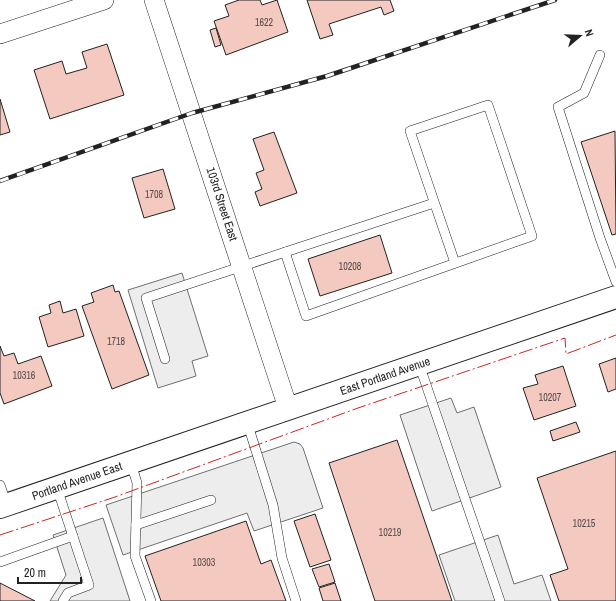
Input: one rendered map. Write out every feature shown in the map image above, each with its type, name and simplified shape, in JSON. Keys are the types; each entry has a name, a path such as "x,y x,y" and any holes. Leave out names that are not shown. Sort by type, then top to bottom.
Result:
{"main road":[{"name":"East Portland Avenue","path":"154,455 616,297"},
{"name":"Portland Avenue East","path":"2,499 57,488 154,455"}],"street":[{"path":"0,34 104,0"},
{"name":"103rd Street East","path":"154,0 288,408"}],"lane":[{"path":"600,55 584,93 558,107 600,238 616,282"},
{"path":"285,252 306,316 455,264 532,236 488,105 410,131 455,264"},
{"path":"165,359 146,298 434,203"},
{"path":"419,364 500,601"},
{"path":"247,422 273,505 282,558 296,601"},
{"path":"131,462 137,483 135,556 151,601"},
{"path":"57,488 89,585 68,593 63,601"},
{"path":"136,526 211,500"},
{"path":"0,562 73,536"}],"shaded area":[{"path":"182,273 208,356 192,361 196,376 158,388 128,290"},
{"path":"451,398 457,413 474,407 501,487 432,511 400,415"},
{"path":"294,442 300,444 303,448 323,508 254,531 247,513 123,555 106,505"},
{"path":"103,518 130,601 50,601 66,575 53,535"},
{"path":"498,535 514,584 542,575 551,601 455,601 439,555"}],"building":[{"path":"239,0 260,0 262,5 277,0 288,32 226,55 214,21 229,16 225,5"},
{"path":"307,0 390,0 394,11 384,15 381,7 329,24 333,35 320,39"},
{"path":"216,28 221,45 215,47 210,30"},
{"path":"107,44 124,95 50,119 34,70 62,61 66,74 87,68 82,52"},
{"path":"0,99 10,132 0,135"},
{"path":"615,131 616,234 612,235 581,142"},
{"path":"274,132 297,193 260,206 255,192 262,189 256,173 264,170 253,139"},
{"path":"163,169 175,209 144,218 132,178"},
{"path":"380,235 392,273 320,296 308,259"},
{"path":"113,285 115,292 119,291 149,375 112,389 82,306 94,302 91,293"},
{"path":"60,301 63,313 76,309 84,336 48,347 39,317 51,313 49,305"},
{"path":"0,346 4,356 14,353 18,364 41,356 52,386 4,404 0,393"},
{"path":"616,358 616,389 608,392 599,364"},
{"path":"563,366 576,406 534,420 523,388 538,384 535,375"},
{"path":"576,422 580,432 553,441 550,431"},
{"path":"397,440 452,601 375,601 329,463"},
{"path":"616,451 616,601 559,601 550,575 568,569 537,478"},
{"path":"315,514 331,560 310,567 294,521"},
{"path":"246,521 261,564 271,560 286,601 161,601 145,556"},
{"path":"329,564 335,582 319,587 312,569"},
{"path":"0,583 35,601 0,601"},
{"path":"335,583 341,601 323,601 319,588"}],"railway":[{"path":"0,181 192,113 327,76 555,0"}],"power":[{"path":"0,535 115,497 358,408 565,338 566,354 616,335"}]}
